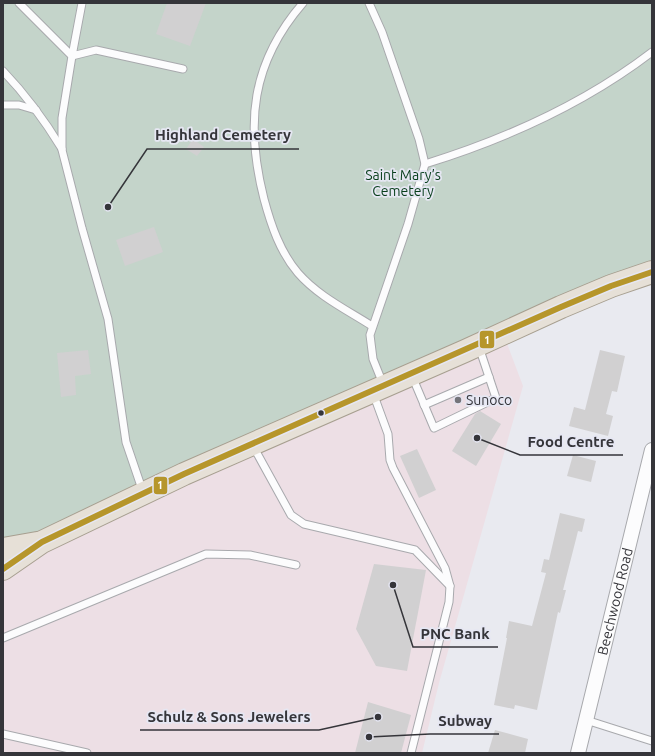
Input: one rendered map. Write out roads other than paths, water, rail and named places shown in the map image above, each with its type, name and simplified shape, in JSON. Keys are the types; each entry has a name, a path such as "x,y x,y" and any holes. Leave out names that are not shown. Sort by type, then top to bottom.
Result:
{"main road":[{"path":"3,570 42,542 143,494 252,444 479,345 561,307 611,286 652,272"},
{"path":"3,549 42,542"}],"street":[{"name":"Beechwood Road","path":"578,753 652,450"}],"lane":[{"path":"19,3 72,56"},
{"path":"82,3 62,118 62,150 108,320 126,442 143,494"},
{"path":"303,3 288,20 270,49 254,110 253,130 255,154 260,182 269,218 279,244 298,273 315,289 372,326"},
{"path":"369,3 382,32 407,103 419,139 425,164 408,224 372,326 370,335 373,359 393,468 445,568 450,586 441,636 411,753"},
{"path":"72,56 96,50 183,69"},
{"path":"425,164 468,151 528,126 579,100 652,52"},
{"path":"3,71 47,124 62,150"},
{"path":"3,105 19,105 36,110"},
{"path":"411,374 434,428 496,398 479,345"},
{"path":"424,405 490,377"},
{"path":"252,444 291,515 304,524 414,550 450,586"},
{"path":"3,638 206,554 250,555 296,565"},
{"path":"586,720 652,741"},
{"path":"3,734 87,753"}],"place":[{"name":"Highland Cemetery","path":"108,207"},
{"name":"Sunoco","path":"458,400"},
{"name":"Food Centre","path":"477,438"},
{"name":"PNC Bank","path":"393,585"},
{"name":"Schulz & Sons Jewelers","path":"378,717"},
{"name":"Subway","path":"369,737"}],"park label":[{"name":"Saint Mary’s Cemetery","path":"403,184"}]}
